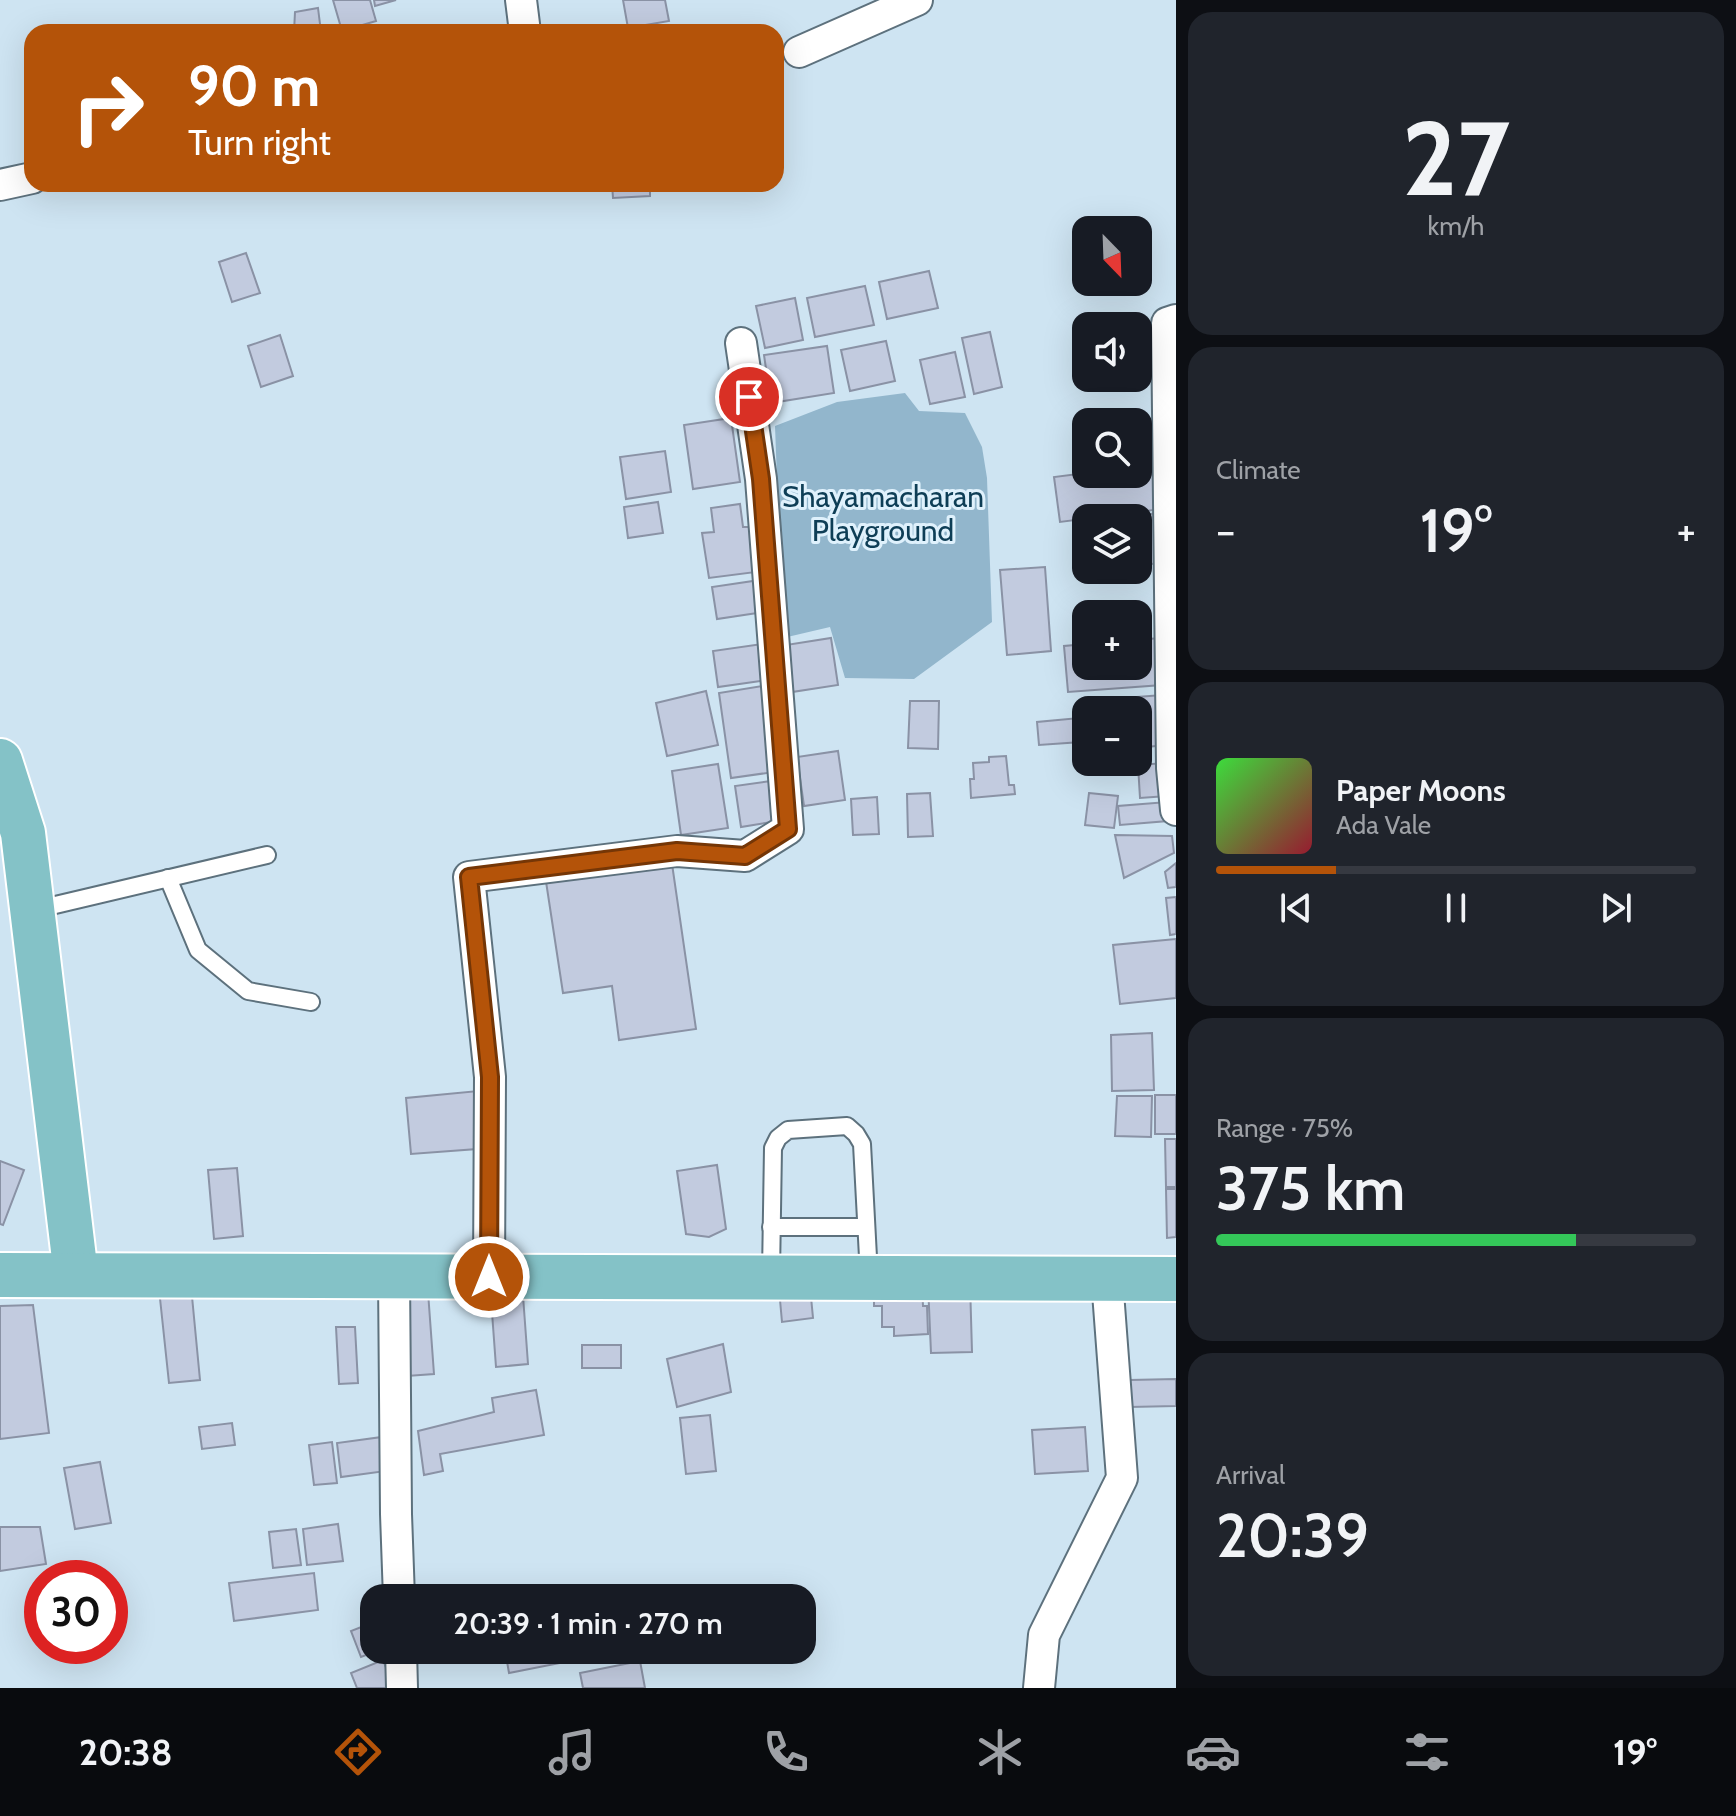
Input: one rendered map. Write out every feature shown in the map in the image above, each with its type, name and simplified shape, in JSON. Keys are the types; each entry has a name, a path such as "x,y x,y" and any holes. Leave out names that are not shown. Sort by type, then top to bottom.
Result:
{"main road":[{"path":"0,761 23,833 76,1275"},
{"path":"0,1275 1176,1279"}],"street":[{"path":"521,0 524,24"},
{"path":"799,52 917,0"},
{"path":"0,185 24,180"},
{"path":"1176,320 1167,323 1172,768 1176,810"},
{"path":"489,1277 490,1077 469,877 677,851 745,856 788,829 761,479 741,343"},
{"path":"394,1276 398,1584"},
{"path":"1039,1688 1044,1635 1122,1478 1107,1279"},
{"path":"401,1664 402,1688"}],"lane":[{"path":"32,910 267,855"},
{"path":"168,878 198,950 248,991 311,1002"},
{"path":"771,1277 773,1148 778,1138 788,1130 847,1126 862,1144 869,1278"},
{"path":"771,1227 866,1227"}],"green space":[{"name":"Shayamacharan Playground","path":"905,393 919,411 965,413 982,447 987,478 992,622 914,679 845,678 830,627 783,638 775,426 837,402"}],"building":[{"path":"333,0 370,0 376,21 340,24"},
{"path":"374,0 396,0 375,6"},
{"path":"623,0 665,0 669,21 627,24"},
{"path":"318,8 320,24 294,24 295,12"},
{"path":"613,192 650,192 650,196 613,198"},
{"path":"246,253 260,293 232,302 219,262"},
{"path":"929,271 938,308 887,319 879,282"},
{"path":"865,286 874,325 815,337 807,298"},
{"path":"795,298 803,340 765,348 756,306"},
{"path":"990,332 1002,387 974,394 962,338"},
{"path":"280,335 293,376 261,387 248,346"},
{"path":"886,341 895,381 850,391 841,350"},
{"path":"827,346 834,393 771,403 764,355"},
{"path":"955,352 965,397 930,404 920,360"},
{"path":"731,418 740,482 693,489 684,425"},
{"path":"665,451 671,492 626,499 620,457"},
{"path":"1156,464 1162,509 1152,510 1152,504 1072,504 1072,520 1060,522 1054,477 1072,475 1072,488 1152,488 1152,465"},
{"path":"658,502 663,533 628,538 624,507"},
{"path":"740,504 743,527 750,527 756,572 709,578 702,533 714,532 711,508"},
{"path":"1157,513 1165,562 1152,564 1152,514"},
{"path":"1045,567 1051,651 1007,655 1000,570"},
{"path":"760,580 764,612 717,619 712,587"},
{"path":"831,638 838,685 792,692 786,645"},
{"path":"1159,638 1162,685 1068,692 1064,646 1072,645 1072,680 1152,680 1152,639"},
{"path":"770,643 774,679 718,687 713,651"},
{"path":"769,685 781,771 731,778 719,693"},
{"path":"706,691 718,745 667,756 656,703"},
{"path":"1162,695 1165,745 1152,746 1152,696 1149,696"},
{"path":"910,701 939,701 938,749 908,748"},
{"path":"1072,719 1072,743 1039,745 1037,722"},
{"path":"838,751 845,800 804,806 797,757"},
{"path":"1006,756 1009,785 1014,785 1015,794 971,798 973,763 989,762 989,757"},
{"path":"1165,763 1167,796 1140,798 1139,776 1152,776 1152,764"},
{"path":"718,764 728,828 681,835 672,771"},
{"path":"778,780 784,820 741,827 735,786"},
{"path":"930,793 933,836 908,837 907,794"},
{"path":"1089,793 1118,796 1114,828 1085,825"},
{"path":"877,797 879,834 853,835 851,799"},
{"path":"1167,802 1168,821 1120,825 1118,806"},
{"path":"1115,835 1172,836 1174,853 1124,878"},
{"path":"671,857 696,1029 619,1040 612,986 563,993 545,875"},
{"path":"1176,863 1176,887 1168,888 1165,872"},
{"path":"1176,897 1176,934 1170,935 1166,898"},
{"path":"1176,939 1176,998 1120,1004 1113,945"},
{"path":"1152,1033 1154,1090 1112,1091 1111,1035"},
{"path":"478,1091 477,1149 411,1154 406,1098"},
{"path":"1155,1095 1176,1095 1176,1134 1155,1134"},
{"path":"1117,1096 1152,1096 1151,1137 1115,1136"},
{"path":"1165,1139 1176,1139 1176,1187 1166,1187"},
{"path":"0,1161 24,1170 3,1225 0,1224"},
{"path":"717,1165 726,1229 709,1237 686,1234 677,1171"},
{"path":"237,1168 243,1236 214,1239 208,1170"},
{"path":"1166,1189 1176,1189 1176,1237 1167,1238"},
{"path":"427,1278 434,1374 407,1376 400,1281"},
{"path":"522,1282 528,1364 496,1367 490,1285"},
{"path":"922,1283 928,1334 894,1336 894,1327 882,1327 882,1306 874,1306 874,1284"},
{"path":"970,1283 972,1352 931,1353 928,1284"},
{"path":"191,1286 200,1380 169,1383 159,1289"},
{"path":"811,1297 813,1318 782,1322 780,1300"},
{"path":"33,1305 49,1433 0,1439 0,1306"},
{"path":"336,1327 355,1327 358,1383 339,1384"},
{"path":"723,1344 731,1392 677,1407 667,1359"},
{"path":"582,1345 621,1345 621,1368 582,1368"},
{"path":"1176,1379 1176,1406 1130,1407 1130,1380"},
{"path":"536,1390 544,1435 440,1454 443,1471 424,1475 418,1431 494,1412 492,1398"},
{"path":"710,1415 716,1471 686,1474 680,1418"},
{"path":"232,1423 235,1445 202,1449 199,1427"},
{"path":"1085,1427 1088,1471 1035,1474 1032,1430"},
{"path":"382,1437 386,1471 341,1477 337,1443"},
{"path":"332,1442 337,1483 314,1485 309,1445"},
{"path":"100,1462 111,1523 75,1529 64,1468"},
{"path":"338,1524 343,1561 307,1565 303,1529"},
{"path":"0,1527 40,1527 45,1560 24,1560 24,1567 0,1571"},
{"path":"296,1529 301,1565 273,1568 269,1532"},
{"path":"314,1573 318,1610 234,1621 229,1583"},
{"path":"360,1627 360,1654 351,1631"},
{"path":"373,1664 385,1664 394,1688 357,1688 351,1673"},
{"path":"507,1664 555,1664 509,1673"},
{"path":"641,1664 645,1688 583,1688 580,1673"}],"route":[{"path":"489,1277 490,1077 469,877 677,851 745,856 788,829 761,479 749,397"}]}
